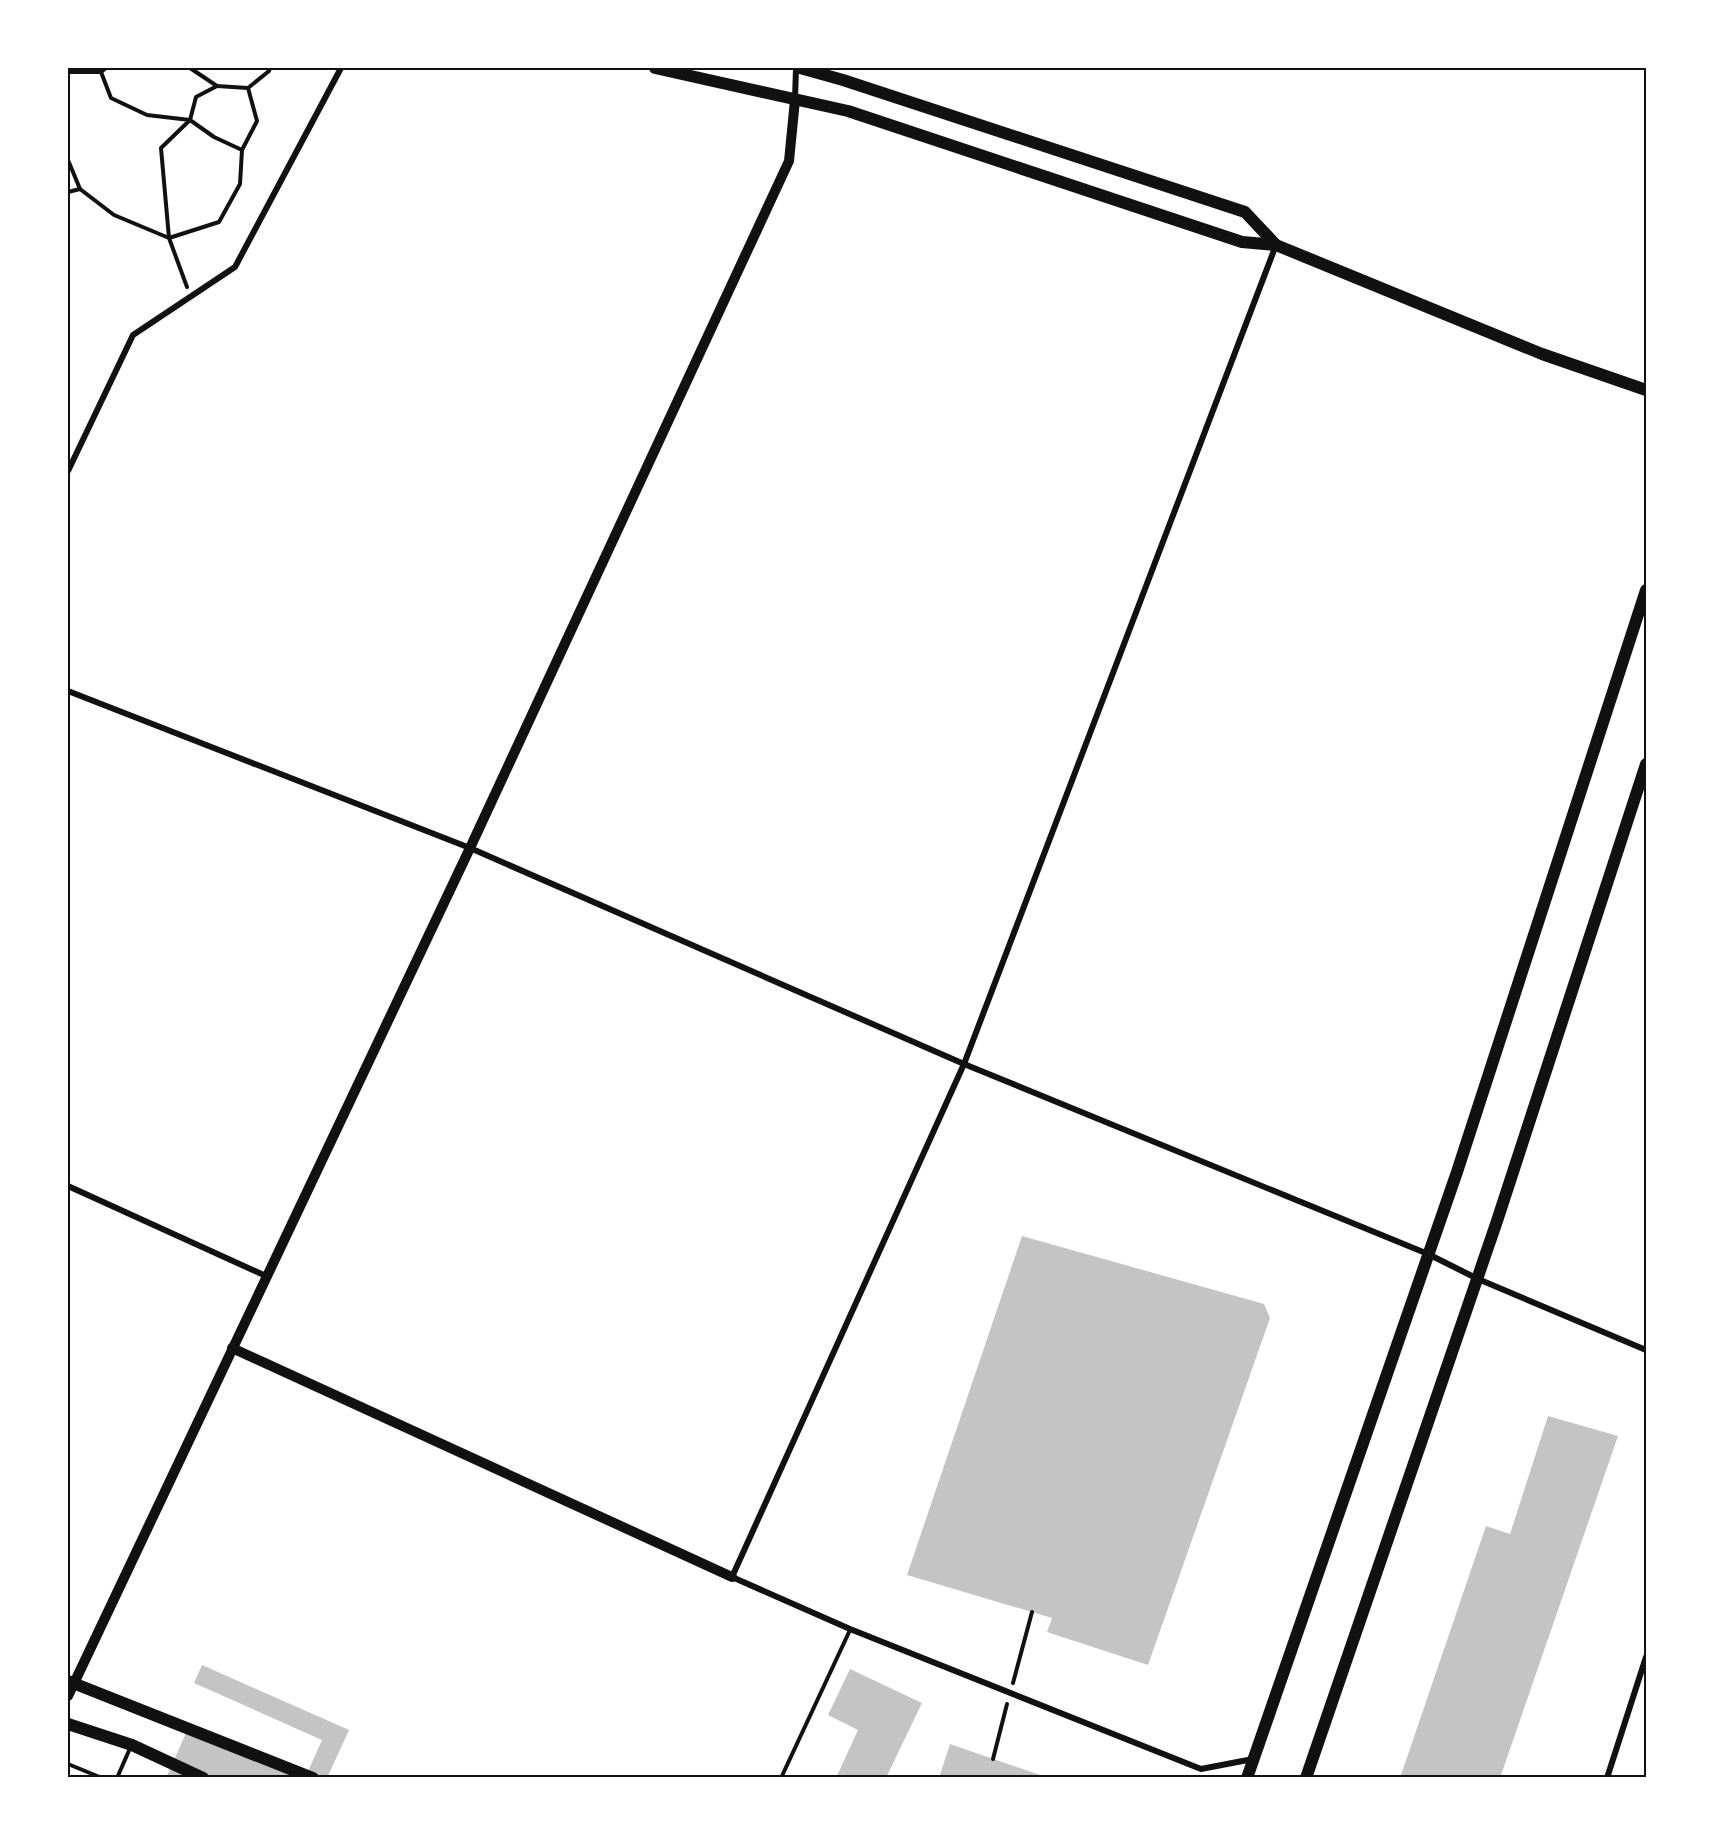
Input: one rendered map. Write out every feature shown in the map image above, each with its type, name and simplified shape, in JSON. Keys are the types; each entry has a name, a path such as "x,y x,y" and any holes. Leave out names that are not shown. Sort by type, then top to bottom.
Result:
{"main road":[{"path":"655,68 848,111 1242,242 1276,245 1542,354 1647,390"},
{"path":"798,68 843,80 1245,212 1276,245"},
{"path":"1247,1778 1456,1172 1647,590"},
{"path":"1306,1778 1478,1279 1647,764"},
{"path":"70,1683 313,1778"},
{"path":"68,1724 132,1745 203,1778"}],"street":[{"path":"68,471 133,335 236,267 341,68"},
{"path":"68,1696 70,1683 470,848 789,161 798,68"},
{"path":"732,1577 964,1064 1276,245"},
{"path":"68,691 470,848 964,1064 1428,1254 1478,1279 1647,1350"},
{"path":"68,1186 266,1276"},
{"path":"232,1348 850,1629 1201,1770 1253,1759"},
{"path":"1607,1778 1647,1657"},
{"path":"1201,1770 1204,1778"}],"lane":[{"path":"781,1778 850,1629"},
{"path":"117,1778 132,1745"}],"path":[{"path":"68,72 101,72 106,68"},
{"path":"190,68 217,86 248,88 270,68"},
{"path":"101,72 111,98 147,115 190,120 214,137 242,150"},
{"path":"190,297 169,238 161,148 190,120 196,97 217,86"},
{"path":"68,160 80,189 114,215 169,238 219,222 240,184 242,150 257,121 248,88"},
{"path":"68,192 80,189"},
{"path":"68,1764 102,1778"}],"building":[{"path":"1022,1236 1264,1304 1270,1318 1148,1665 1047,1632 1052,1618 907,1575"},
{"path":"1548,1416 1618,1436 1500,1778 1400,1778 1486,1526 1510,1534"},
{"path":"202,1665 349,1730 327,1778 305,1778 322,1740 194,1683"},
{"path":"850,1669 922,1703 886,1778 836,1778 858,1730 828,1715"},
{"path":"190,1724 300,1778 166,1778"},
{"path":"950,1744 1046,1777 1046,1778 939,1778"}]}
